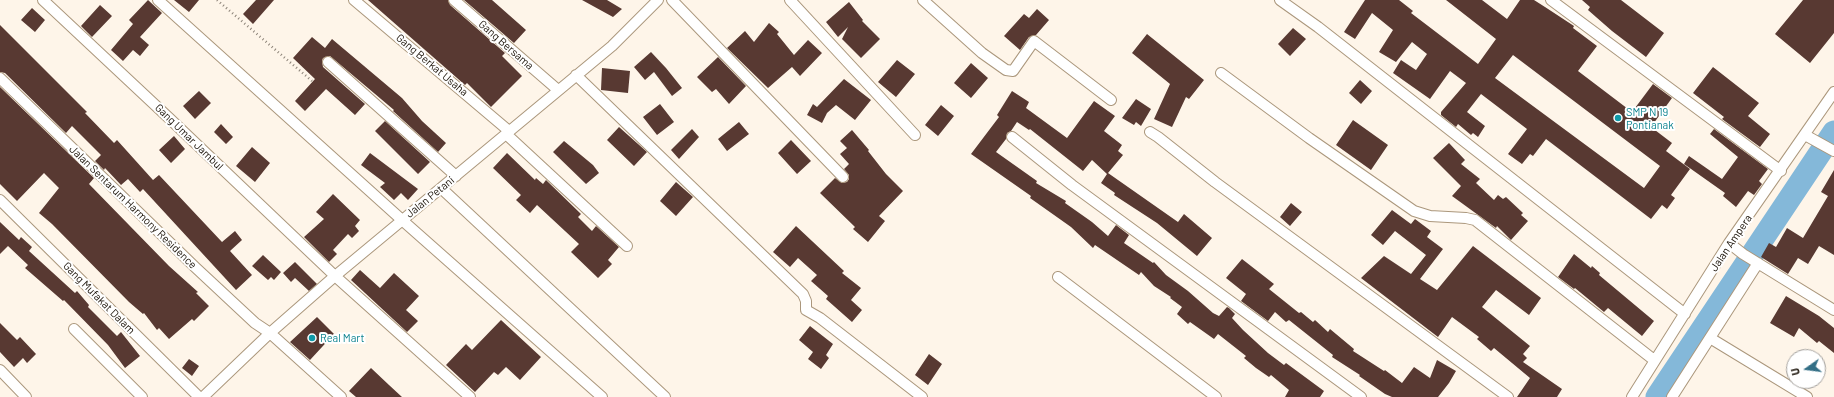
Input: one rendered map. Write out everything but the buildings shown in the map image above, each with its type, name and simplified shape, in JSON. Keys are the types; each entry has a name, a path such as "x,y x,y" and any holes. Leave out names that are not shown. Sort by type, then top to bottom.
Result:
{"street":[{"name":"Gang Umar Jambul","path":"42,0 335,276 470,397"},
{"path":"158,0 402,220 602,397"},
{"name":"Gang Berkat Usaha","path":"354,0 508,132 627,246"},
{"name":"Gang Bersama","path":"454,0 558,90"},
{"name":"Jalan Petani","path":"205,396 270,333 335,276 612,46 658,0"},
{"path":"672,0 843,177"},
{"path":"790,0 915,135"},
{"path":"923,0 982,53 1006,70 1013,71 1034,41 1111,100"},
{"path":"1280,0 1318,27 1685,314"},
{"path":"1551,0 1780,171"},
{"path":"328,62 456,176"},
{"path":"1221,73 1309,138 1414,211 1430,216 1466,218 1474,220 1654,360"},
{"path":"576,75 803,294 806,301 806,310 820,318 922,397"},
{"name":"Jalan Sentarum Harmony Residence","path":"0,78 196,268 255,323 270,333 341,397"},
{"name":"Jalan Ampera","path":"1632,397 1729,243 1834,92"},
{"path":"1150,132 1215,182 1508,397"},
{"path":"1805,135 1834,151"},
{"path":"1012,138 1361,397"},
{"path":"441,188 665,397"},
{"name":"Gang Mufakat Dalam","path":"0,200 205,396"},
{"path":"1729,243 1743,254 1834,310"},
{"path":"1672,397 1710,338 1755,261"},
{"path":"1058,277 1216,397"},
{"path":"74,329 142,397"},
{"path":"1710,338 1808,397"},
{"path":"0,370 26,397"}],"path":[{"path":"217,0 312,81"}],"waterway":[{"path":"1657,397 1834,132"}],"place":[{"name":"SMP N 19 Pontianak","path":"1618,118"},
{"name":"Real Mart","path":"312,338"}]}
